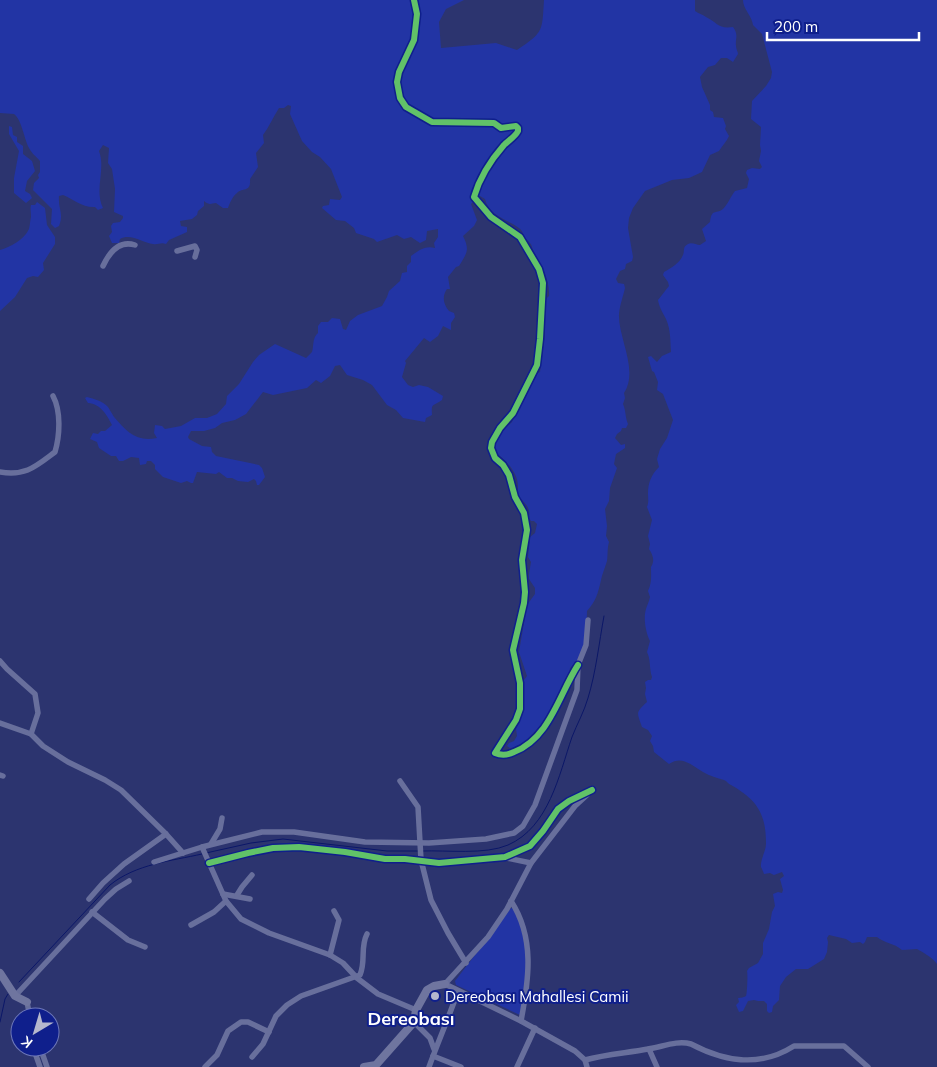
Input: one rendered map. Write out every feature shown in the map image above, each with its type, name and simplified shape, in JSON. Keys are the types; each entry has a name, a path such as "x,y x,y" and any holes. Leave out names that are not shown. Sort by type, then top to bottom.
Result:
{"street":[{"path":"414,0 417,14 414,40 399,72 397,88 400,98 406,107 432,122 494,123 500,128 516,126 518,128 515,136 506,143 486,168 479,179 474,197 491,217 520,237 539,269 543,283 537,366 513,413 496,434 491,448 495,458 503,465 509,475 515,497 524,513 527,530 522,560 525,592 524,603 513,650 520,683 520,709 516,720 495,753 508,755 525,747 534,740 554,712 586,645 588,620"},
{"path":"103,266 118,246 129,243 135,245"},
{"path":"177,251 194,246 198,250 195,257"},
{"path":"0,472 12,474 26,472 55,452 58,413 53,396"},
{"path":"0,661 7,670 35,694 38,713 32,734"},
{"path":"154,862 211,844 262,832 294,832 365,842 429,843 498,837 514,833 523,826 541,790 558,738 577,690 578,665"},
{"path":"0,723 32,734 43,746 68,762 105,780 120,790 183,853"},
{"path":"400,781 418,807 421,860 431,900 466,963"},
{"path":"364,1067 378,1066 414,1022 416,1010 427,990 434,986 445,984 488,937 511,901 531,863 575,806 592,790 569,801 558,809 530,846 505,857"},
{"path":"211,844 220,829 222,818"},
{"path":"89,899 124,864 166,834"},
{"path":"202,847 226,901 241,919 269,933 330,954 378,994 416,1010"},
{"path":"209,864 248,852 273,848 299,847 385,859 421,860 438,863 505,857 531,863"},
{"path":"237,895 252,875"},
{"path":"15,996 92,912 116,889 129,881"},
{"path":"223,894 237,895 250,899"},
{"path":"191,925 214,912 226,901"},
{"path":"511,901 520,915 529,968 528,985 521,1021"},
{"path":"330,954 339,920 334,911"},
{"path":"92,912 128,940 145,947"},
{"path":"252,1057 263,1044 281,1009 301,996 357,978 360,975 363,969 363,940 366,934"},
{"path":"0,973 15,996 26,1002 27,1007"},
{"path":"445,984 535,1028 576,1051 585,1060 587,1067"},
{"path":"429,1067 458,991"},
{"path":"25,1007 26,1002"},
{"path":"205,1067 217,1055 228,1031 241,1022 248,1022 268,1032"},
{"path":"414,1022 430,1038 433,1053"},
{"path":"517,1067 535,1028"},
{"path":"585,1060 601,1055 685,1042 728,1063 741,1066 761,1066 774,1062 785,1056 794,1046 844,1046 868,1067"},
{"path":"648,1049 657,1067"},
{"path":"433,1053 461,1067"}],"shaded area":[{"path":"0,0 464,0 446,9 439,22 441,48 496,43 517,50 532,39 540,30 544,0 695,0 695,11 721,26 733,27 738,54 733,62 727,58 721,58 715,65 708,67 700,77 710,110 713,112 714,117 723,118 728,138 719,151 710,155 702,172 689,178 672,180 645,191 633,208 629,218 628,228 633,257 632,261 626,264 625,269 620,271 616,279 618,283 624,284 625,288 619,314 629,364 628,384 624,393 623,404 628,424 626,428 622,428 615,438 621,445 625,444 625,448 616,454 614,464 617,468 610,488 609,501 605,509 606,536 609,542 607,561 596,597 587,611 586,643 579,659 570,668 568,682 546,720 520,747 510,748 507,746 517,736 516,729 524,707 524,680 527,676 519,652 527,605 535,594 535,588 529,579 531,562 528,557 530,537 535,533 537,524 529,518 528,508 517,495 518,482 516,476 505,460 495,452 494,443 500,433 512,422 521,397 536,374 540,372 545,333 542,322 545,318 546,300 549,296 544,272 531,244 525,239 522,231 494,213 487,205 485,199 480,196 471,204 477,220 474,226 463,236 467,251 459,266 448,277 450,289 447,289 444,297 444,303 449,311 454,313 455,317 451,323 451,330 443,326 438,336 430,342 424,338 405,361 402,377 408,385 428,387 443,396 442,400 432,406 432,415 426,418 425,422 403,418 396,410 387,405 372,385 347,375 340,365 335,366 330,376 321,383 316,380 307,388 273,395 263,392 246,414 235,420 222,423 215,428 204,431 191,431 189,439 202,446 211,447 212,452 216,456 259,465 265,477 259,485 257,485 254,479 248,482 238,481 227,478 219,472 216,474 197,472 193,483 187,481 181,483 163,477 155,469 155,465 151,461 140,465 139,458 131,457 119,461 116,456 111,456 99,448 97,442 90,439 93,433 98,434 112,425 108,417 97,405 88,403 85,398 104,403 123,427 132,435 143,439 157,438 154,433 155,425 162,426 165,429 181,426 195,418 207,418 217,414 226,404 227,396 239,384 253,362 259,355 275,344 306,358 312,352 314,340 318,333 318,326 321,322 328,322 332,318 340,319 343,329 346,330 350,321 358,315 382,306 389,291 400,281 402,273 407,272 411,256 425,248 435,248 434,243 438,237 438,229 427,231 426,240 420,243 411,237 404,239 397,235 377,242 374,239 356,233 354,228 345,221 336,220 322,208 329,205 330,199 340,200 342,197 331,169 302,141 290,114 291,106 288,105 284,108 279,108 263,135 264,143 256,153 258,167 250,179 248,188 239,191 235,195 228,208 204,201 204,206 198,211 197,215 192,219 180,221 181,226 187,227 187,232 169,240 166,244 153,244 128,237 120,239 119,243 112,243 109,236 112,232 111,226 113,223 120,222 123,216 114,212 115,189 112,169 108,163 109,148 103,145 99,151 101,158 100,194 103,208 98,210 95,207 82,205 63,195 59,196 61,218 59,226 55,228 51,224 52,209 33,190 34,183 39,178 40,161 29,148 17,117 14,114 0,113"},
{"path":"743,0 937,0 937,964 917,949 902,950 877,937 867,937 863,944 860,942 852,943 846,939 829,935 827,938 827,952 824,959 808,969 796,969 786,977 780,986 779,1000 773,1006 772,1012 769,1013 767,1011 767,1004 764,1001 748,1001 743,1011 739,1012 736,1005 739,1002 738,998 746,996 747,971 758,963 763,954 763,943 775,906 773,894 782,893 783,890 780,879 784,876 782,872 774,875 770,873 764,874 761,867 766,844 766,833 762,816 754,802 725,780 708,775 682,761 678,760 669,764 654,752 650,741 652,736 648,730 642,727 638,713 640,708 647,702 645,682 651,680 652,677 647,652 650,641 646,630 645,617 650,597 648,591 651,582 653,560 649,549 648,536 652,520 647,507 648,490 652,476 659,467 657,459 673,420 663,394 657,390 658,382 648,357 651,356 657,362 662,356 671,352 669,327 658,300 669,286 663,275 664,272 680,260 686,245 691,243 700,245 706,241 702,229 710,222 713,213 725,207 735,191 747,188 749,179 746,173 747,170 752,168 760,169 762,167 759,161 761,127 751,119 752,101 766,86 772,72 762,34 753,25"},
{"path":"9,126 12,127 13,135 17,137 17,142 23,146 23,154 32,161 35,171 27,181 25,191 32,198 26,203 14,193 14,178 19,151 9,134"},
{"path":"37,202 45,208 47,225 55,237 55,244 43,263 44,270 38,277 27,278 15,297 0,311 0,250 16,242 27,233 31,217 31,205 35,205"},
{"path":"511,908 515,909 527,959 526,981 520,1015 456,985 455,981"}],"waterway":[{"path":"422,851 477,851 499,848 522,837 533,826 543,813 557,783 572,737 586,703 591,688 604,616"},
{"path":"206,853 251,843 283,839 387,851 418,851"},
{"path":"19,982 110,885 120,878 142,868 202,854"},
{"path":"0,1022 5,999 8,994"}],"cycle path":[{"path":"414,0 417,14 414,40 399,72 397,82 400,98 406,107 432,122 494,123 501,128 516,126 518,128 515,135 504,145 490,163 479,182 474,197 491,217 520,237 539,269 543,283 537,365 513,413 500,428 492,442 491,448 495,458 503,465 509,475 515,497 524,513 527,530 522,560 525,592 524,603 513,650 520,683 520,709 516,720 495,753 503,755 512,753 537,737 552,714 578,665"},
{"path":"209,863 273,848 299,847 385,859 439,863 505,857 530,846 558,809 569,801 592,790"}],"place":[{"name":"Dereobası Mahallesi Camii","path":"435,996"}],"district":[{"name":"Dereobası","path":"411,1018"}]}
